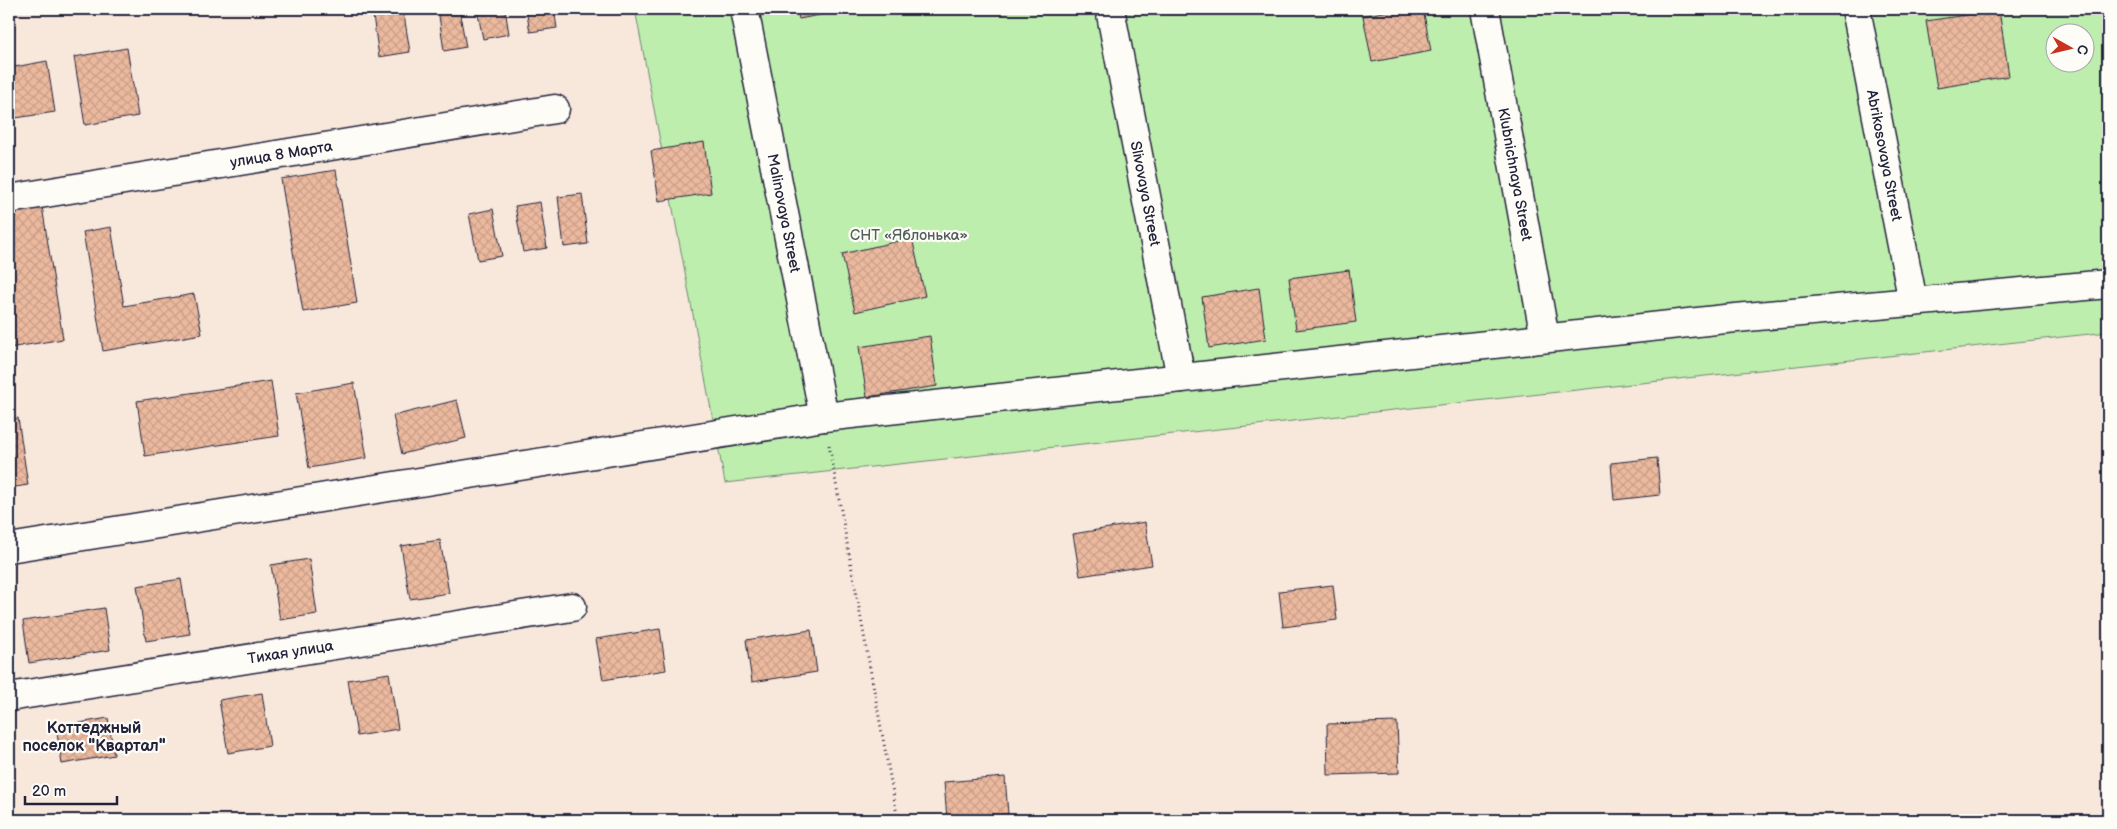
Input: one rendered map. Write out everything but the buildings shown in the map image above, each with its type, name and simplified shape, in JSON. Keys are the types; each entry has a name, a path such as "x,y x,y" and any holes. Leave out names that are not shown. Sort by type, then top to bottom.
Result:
{"street":[{"name":"Malinovaya Street","path":"744,9 824,417"},
{"name":"Slivovaya Street","path":"1110,9 1180,378"},
{"name":"Klubnichnaya Street","path":"1484,9 1545,338"},
{"name":"Abrikosovaya Street","path":"1856,9 1913,302"},
{"name":"улица 8 Марта","path":"9,199 555,109"},
{"path":"9,548 824,417 1545,338 2108,284"},
{"name":"Тихая улица","path":"9,697 572,606"}],"path":[{"path":"824,417 898,820"}],"green space":[{"name":"СНТ «Яблонька»","path":"635,9 2108,9 2108,332 725,483"}],"district":[{"name":"Коттеджный поселок \"Квартал\"","path":"94,736"}]}
